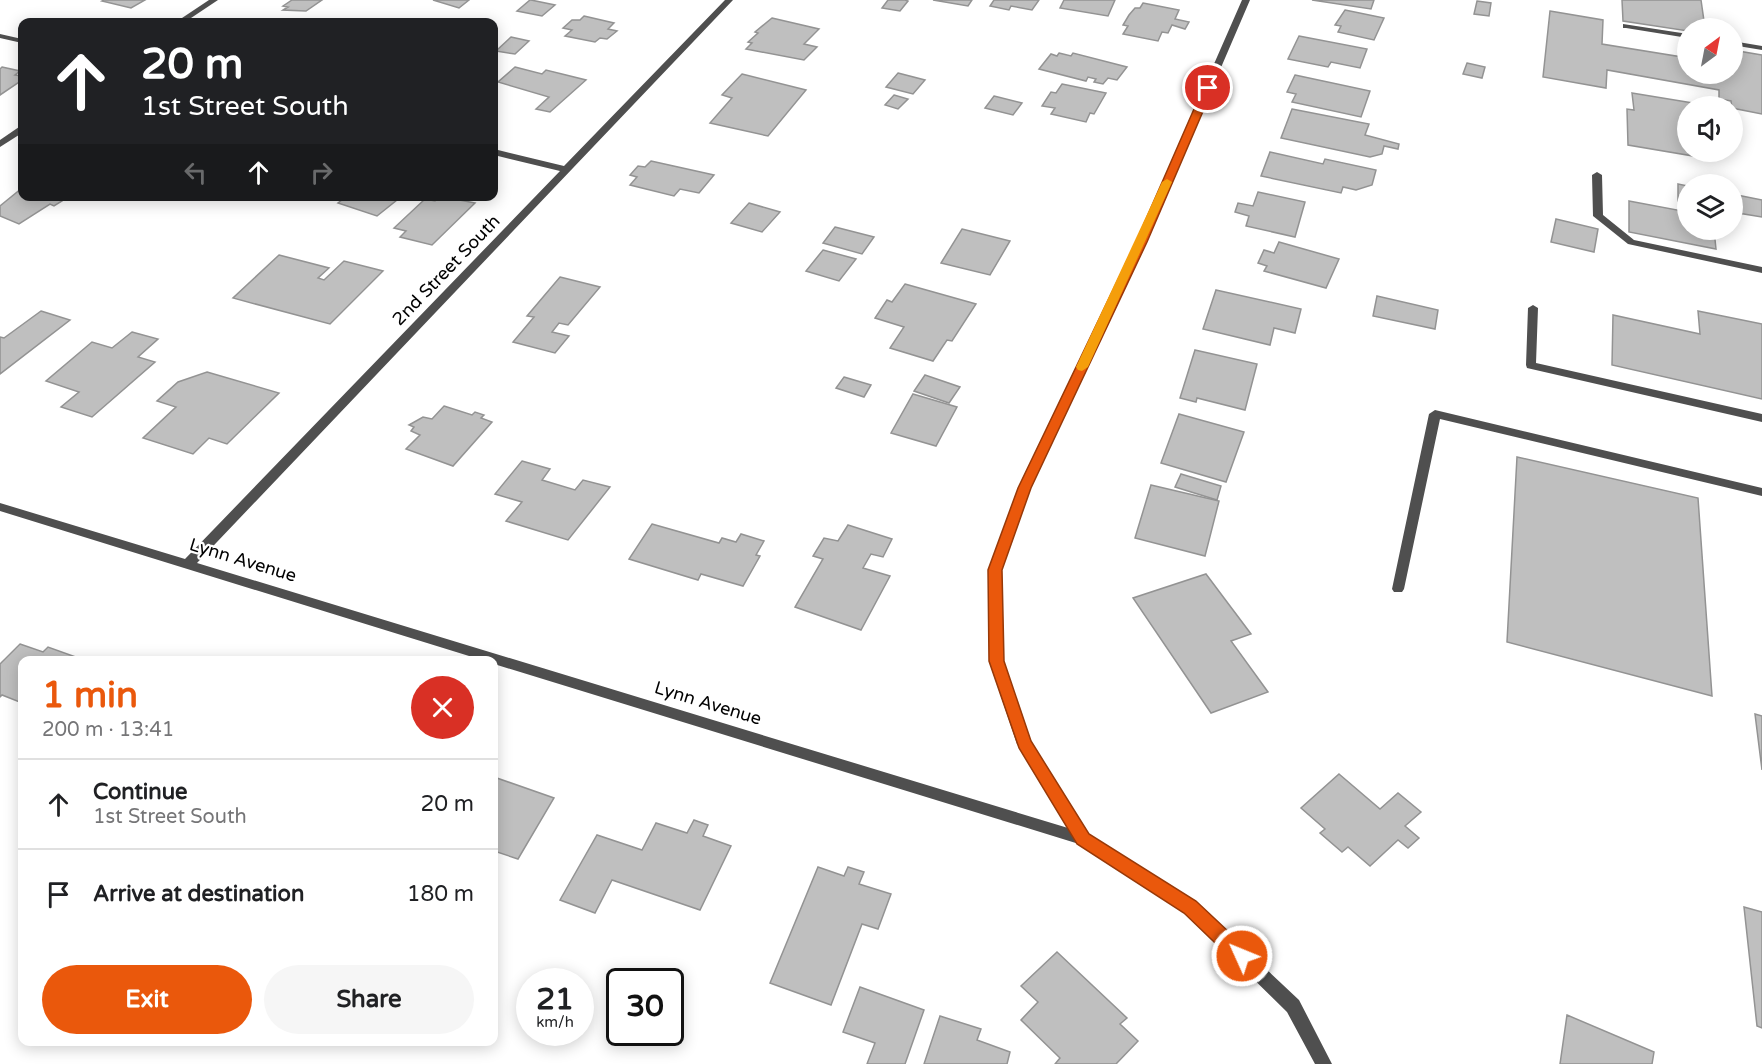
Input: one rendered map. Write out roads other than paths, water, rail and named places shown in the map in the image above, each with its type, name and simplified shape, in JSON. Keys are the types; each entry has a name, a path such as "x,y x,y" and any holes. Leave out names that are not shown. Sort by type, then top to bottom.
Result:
{"street":[{"path":"186,18 214,0"},
{"name":"2nd Street South","path":"188,564 564,169 729,0"},
{"path":"1083,839 1024,744 996,661 995,570 1024,488 1142,242 1246,0"},
{"path":"1626,26 1677,34"},
{"path":"0,36 18,40"},
{"path":"1743,45 1762,48"},
{"path":"0,144 18,132"},
{"path":"498,153 564,169"},
{"path":"1597,175 1598,216 1631,242 1762,270"},
{"path":"1533,308 1531,365 1762,418"},
{"path":"1398,589 1435,414 1762,492"},
{"name":"Lynn Avenue","path":"0,507 487,656"},
{"name":"Lynn Avenue","path":"498,659 1083,839 1190,907 1293,1006 1324,1064"}]}
